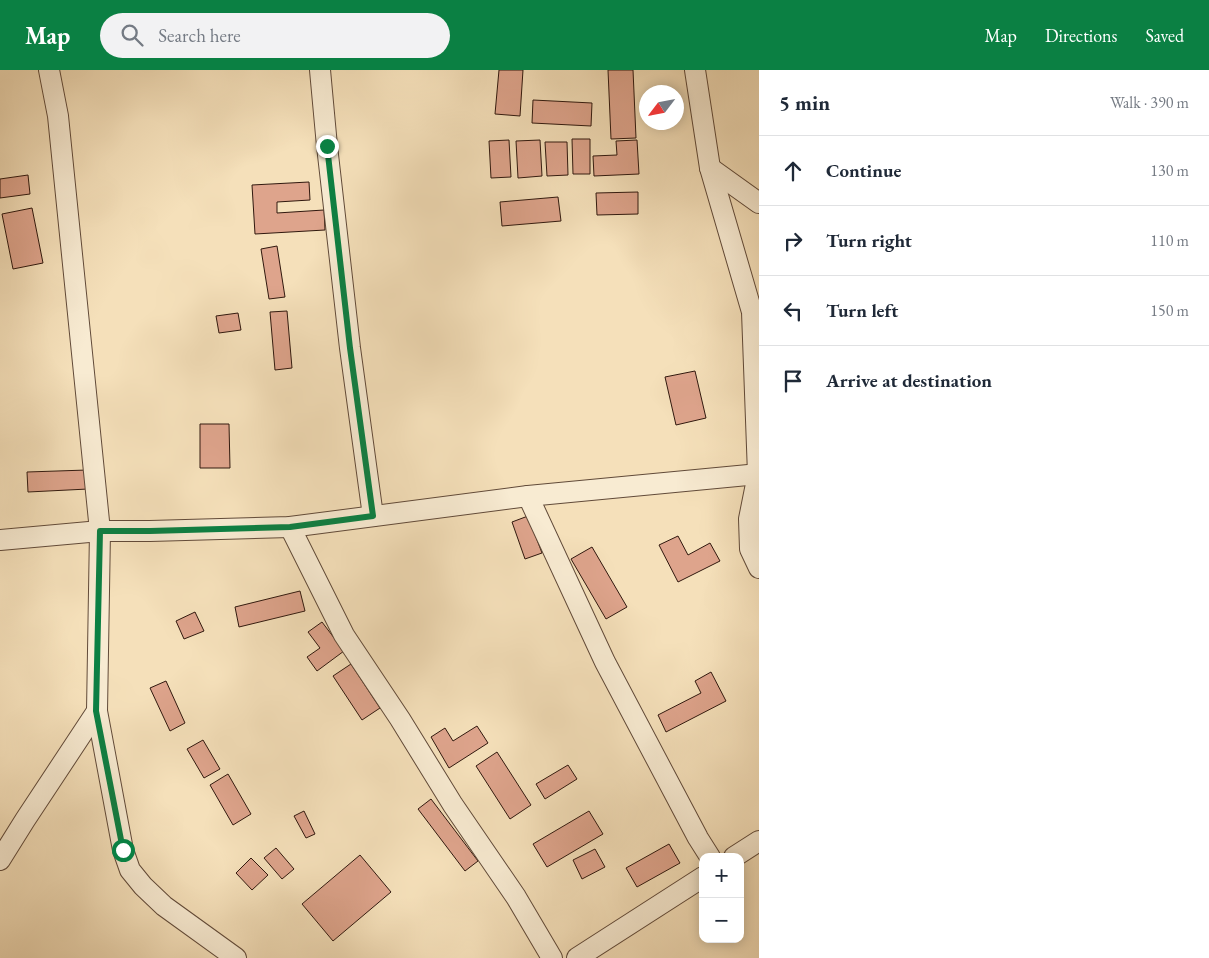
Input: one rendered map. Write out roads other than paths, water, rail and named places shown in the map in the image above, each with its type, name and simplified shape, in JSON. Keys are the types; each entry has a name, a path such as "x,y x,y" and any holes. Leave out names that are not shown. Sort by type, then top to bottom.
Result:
{"street":[{"path":"49,70 58,116 100,531 96,711 123,850 130,870 143,886 164,906 236,958"},
{"path":"320,70 350,348 373,516"},
{"path":"695,70 710,168 755,317 759,474 749,519 750,549 759,568"},
{"path":"710,168 759,203"},
{"path":"0,540 100,531 290,527 528,496 759,474"},
{"path":"528,496 606,662 707,853"},
{"path":"290,527 344,635 511,889 552,958"},
{"path":"0,860 96,711"},
{"path":"740,853 759,841"},
{"path":"578,958 699,880"}]}
